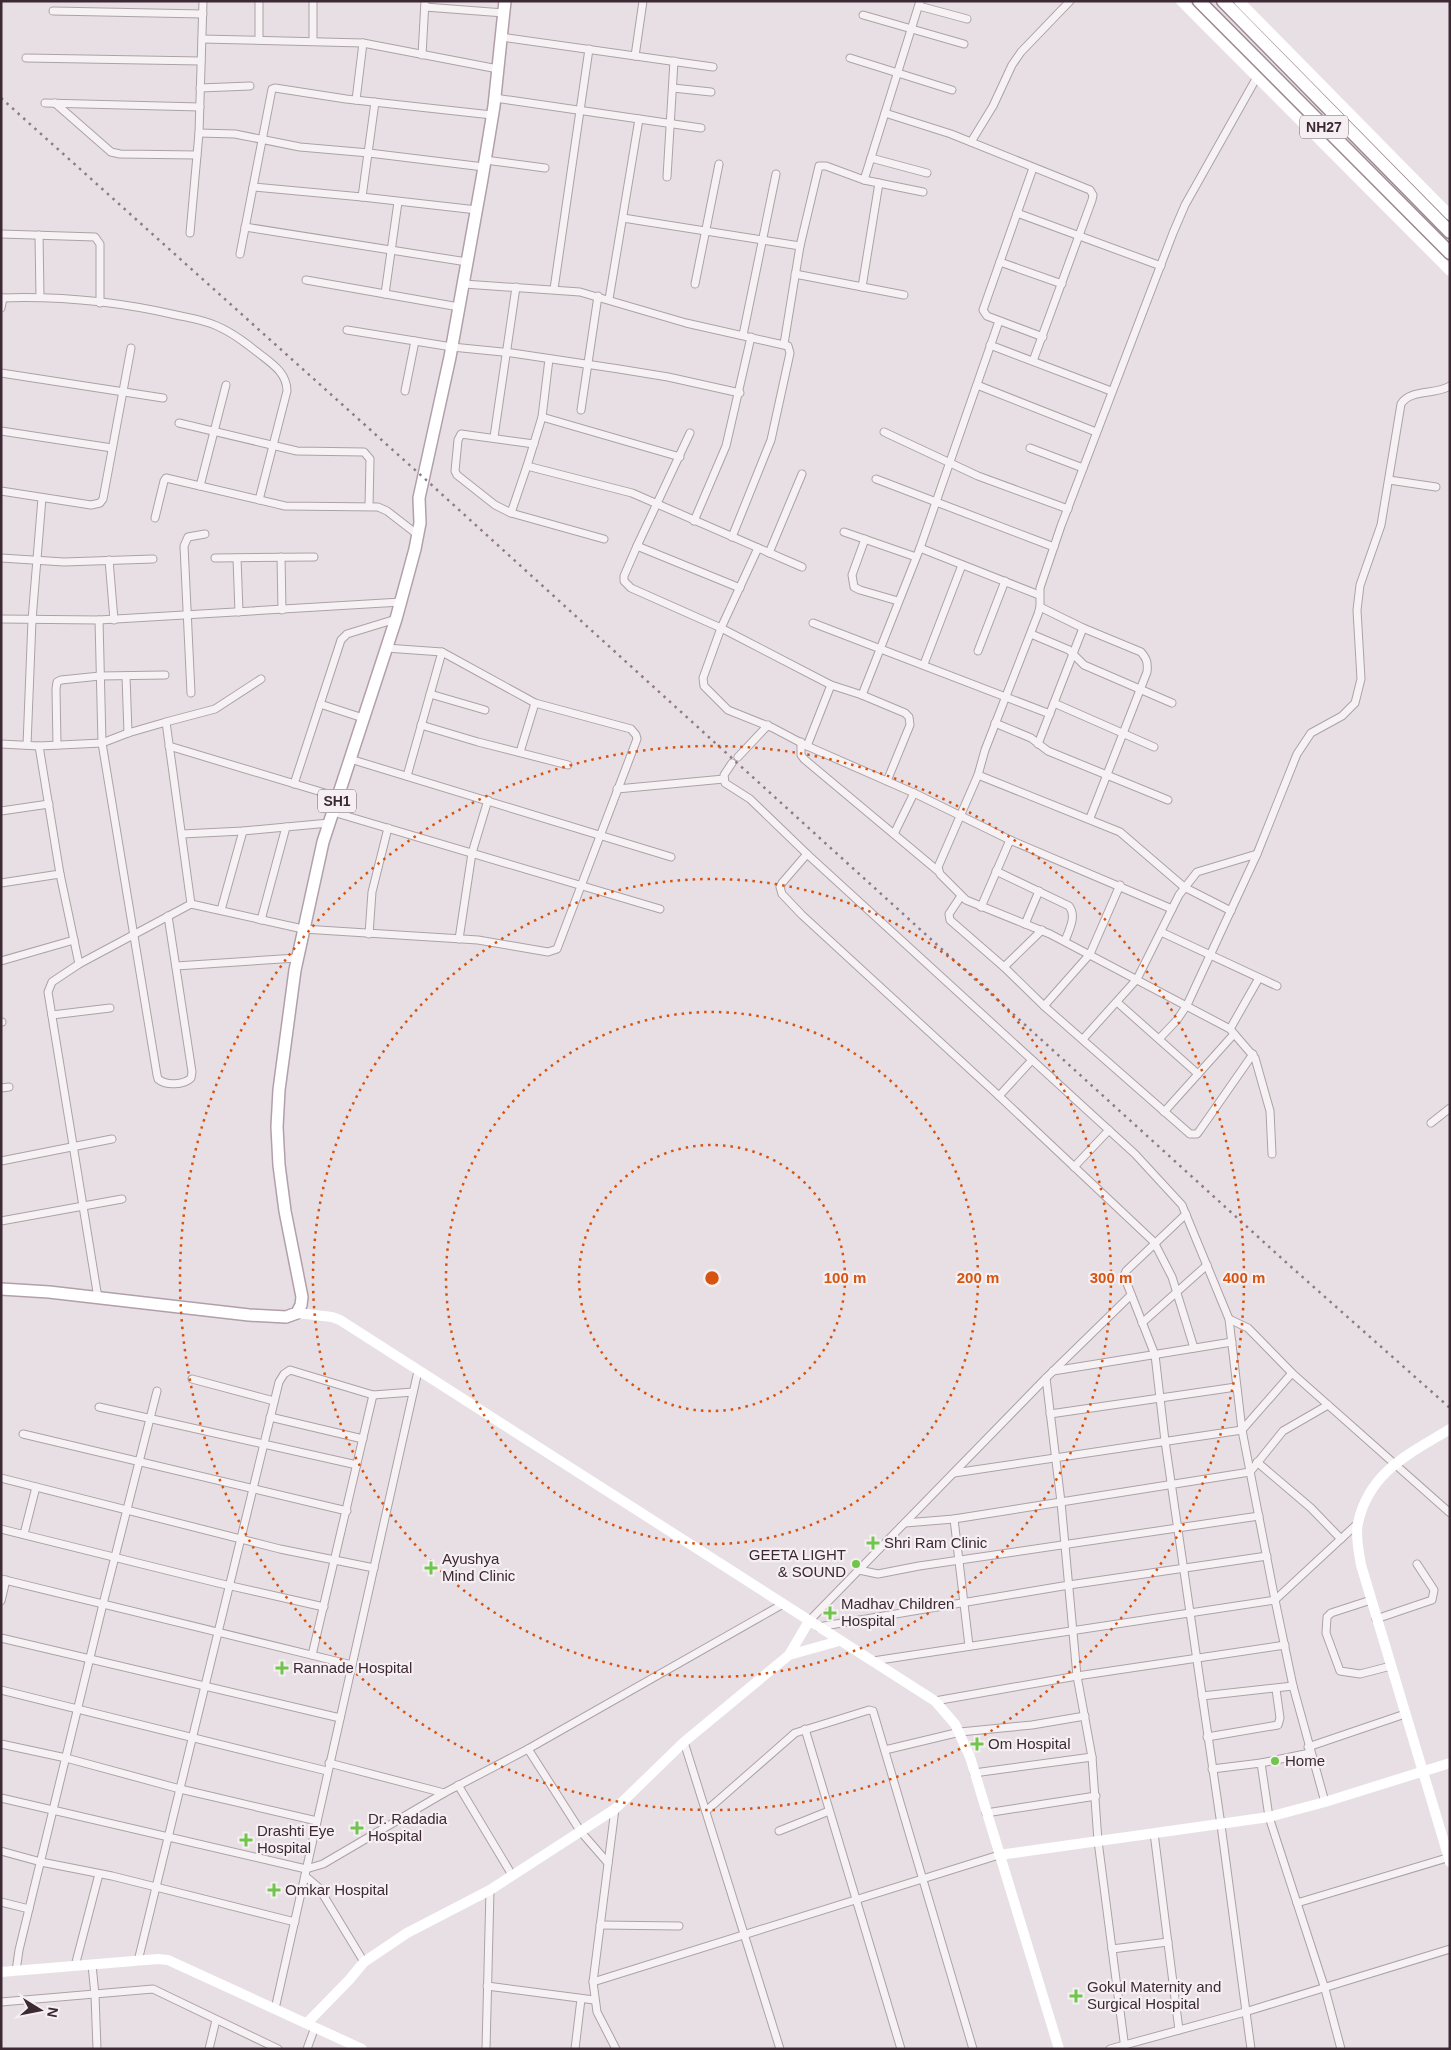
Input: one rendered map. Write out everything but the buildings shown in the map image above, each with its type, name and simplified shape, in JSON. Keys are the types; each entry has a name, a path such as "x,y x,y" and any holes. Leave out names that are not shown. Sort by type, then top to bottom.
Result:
{"highway":[{"name":"NH27","path":"1199,1 1450,253"},
{"name":"NH27","path":"1223,1 1450,232"}],"main road":[{"name":"SH1","path":"297,1313 302,1297 285,1211 279,1165 277,1127 279,1090 297,958 331,818 396,619 418,536 420,523 419,498 436,430 485,163 495,98 504,7"},
{"path":"1,1289 249,1315 286,1317 297,1313"}],"street":[{"path":"190,233 199,133 203,1"},
{"path":"259,1 259,40"},
{"path":"313,1 313,41"},
{"path":"636,56 643,1"},
{"path":"968,141 993,106 1012,65 1021,52 1070,1"},
{"path":"1181,1 1450,271"},
{"path":"1239,1 1450,214"},
{"path":"422,55 425,4 504,7"},
{"path":"864,180 920,4 967,19"},
{"path":"53,11 203,14"},
{"path":"863,15 964,44"},
{"path":"501,37 713,67"},
{"path":"202,39 363,43 498,70"},
{"path":"356,100 363,43"},
{"path":"554,289 589,49"},
{"path":"26,58 201,61"},
{"path":"850,58 952,90"},
{"path":"667,177 674,61"},
{"path":"938,871 939,862 978,775 995,723 1031,634 1040,607 1039,595 1054,547 1096,432 1185,205 1257,77"},
{"path":"200,88 250,86"},
{"path":"240,254 270,93 275,88 356,100 492,115"},
{"path":"673,88 711,92"},
{"path":"495,98 702,128"},
{"path":"362,197 375,102"},
{"path":"45,103 200,107"},
{"path":"55,103 111,152 120,154 197,155"},
{"path":"885,113 951,134 1090,190 1093,195 1034,362"},
{"path":"609,299 639,119"},
{"path":"199,133 236,134 300,147 545,168"},
{"path":"871,158 927,173"},
{"path":"695,284 719,164"},
{"path":"784,344 800,246 819,166 826,166 864,180 923,192"},
{"path":"1033,168 983,310 987,316 1043,337"},
{"path":"743,335 776,174"},
{"path":"862,287 879,183"},
{"path":"253,187 477,210"},
{"path":"385,294 398,202"},
{"path":"1017,213 1161,266"},
{"path":"622,218 800,246"},
{"path":"245,227 467,262"},
{"path":"1,234 90,236 98,240 100,303"},
{"path":"40,235 40,297"},
{"path":"1000,262 1062,284"},
{"path":"795,274 904,294"},
{"path":"306,280 459,307"},
{"path":"464,284 554,289 598,296 686,323 788,346 790,353 771,440 732,537"},
{"path":"494,437 516,287"},
{"path":"581,410 598,296"},
{"path":"1,308 2,298 40,297 158,311 215,325 234,335 264,357 283,374 287,380 287,390 259,500"},
{"path":"862,695 920,548 999,320"},
{"path":"347,330 452,347 507,352 588,364 668,377 740,393"},
{"path":"694,521 726,446 752,337"},
{"path":"405,392 415,341"},
{"path":"990,345 1112,391"},
{"path":"1,491 91,505 100,503 103,499 131,348"},
{"path":"511,513 542,417 549,359"},
{"path":"1,373 163,398"},
{"path":"200,486 226,385"},
{"path":"977,385 1096,432"},
{"path":"1159,1039 1177,1020 1187,1005 1256,854 1297,754 1312,732 1339,718 1355,703 1360,686 1357,610 1360,585 1381,525 1399,413 1404,400 1410,396 1440,391 1450,386"},
{"path":"542,417 680,457"},
{"path":"179,424 297,451 367,454 370,459 369,506"},
{"path":"1,431 112,448"},
{"path":"884,432 978,476 1068,509"},
{"path":"690,433 636,546 624,576 627,586 721,628 830,685 862,695 905,713 910,720 887,781"},
{"path":"534,444 494,437 460,434 454,471 495,505 511,513 604,539"},
{"path":"1030,448 1083,468"},
{"path":"527,466 608,486 657,503 694,521 802,567"},
{"path":"769,553 802,474"},
{"path":"155,518 166,478 285,506 369,506 387,511 418,536"},
{"path":"876,480 1054,547"},
{"path":"1389,480 1436,487"},
{"path":"28,745 32,620 42,498"},
{"path":"844,532 916,557"},
{"path":"191,693 184,546 188,537 205,534"},
{"path":"865,539 852,575 854,587 898,601"},
{"path":"636,546 740,588"},
{"path":"758,548 721,628 703,678 704,686 724,707 768,725 804,744 914,793 1010,840 1120,885 1172,909"},
{"path":"920,548 1039,595"},
{"path":"281,557 282,610"},
{"path":"215,558 314,557"},
{"path":"1,558 64,562 153,559"},
{"path":"237,558 239,612"},
{"path":"109,560 114,620"},
{"path":"924,664 962,564"},
{"path":"978,651 1005,581"},
{"path":"1,619 114,620 401,602"},
{"path":"1040,607 1083,628 1142,652 1148,664 1147,672 1105,775 1090,818"},
{"path":"294,784 343,636 396,619"},
{"path":"98,620 102,743 132,935 157,1075 158,1079 166,1083 187,1081 191,1078 192,1072 168,916"},
{"path":"813,623 924,664 1050,714"},
{"path":"1038,744 1083,628"},
{"path":"1031,634 1073,654 1084,665 1172,703"},
{"path":"98,1298 52,1015 49,987 52,982 132,935 192,904 303,929 478,940 553,952 560,945 637,739 635,732 631,729 535,703 442,652 386,648"},
{"path":"407,776 442,652"},
{"path":"57,745 57,682 100,676 165,676"},
{"path":"126,676 128,733"},
{"path":"1,744 39,746 102,743 128,733 215,709 261,679"},
{"path":"830,685 804,744 801,755 804,759 938,871 962,896 981,906 1042,930 1090,954 1187,1005 1232,1032 1253,1054 1269,1103 1272,1154"},
{"path":"430,694 485,710"},
{"path":"520,752 535,703"},
{"path":"1054,703 1154,747"},
{"path":"320,704 363,718"},
{"path":"166,722 192,904"},
{"path":"995,723 1026,735 1048,752 1168,800"},
{"path":"421,725 568,765"},
{"path":"724,781 735,760 768,725"},
{"path":"39,746 60,874 80,964"},
{"path":"169,746 338,797"},
{"path":"350,759 671,857"},
{"path":"978,775 1090,818 1125,835 1184,887 1231,911"},
{"path":"617,789 724,781 750,799 807,854 1135,1154 1182,1205 1229,1319 1242,1430 1275,1600 1293,1686 1309,1750 1325,1802"},
{"path":"894,834 914,793"},
{"path":"459,939 472,853 488,800"},
{"path":"1,812 49,804"},
{"path":"182,834 286,827 331,818 388,828 660,909"},
{"path":"261,920 286,827"},
{"path":"369,934 372,892 388,828"},
{"path":"221,910 243,831"},
{"path":"981,906 1010,840"},
{"path":"807,854 782,883 780,887 782,894 802,915 1154,1242 1170,1271 1178,1292 1194,1348"},
{"path":"1083,1040 1138,979 1184,887 1200,870 1256,854"},
{"path":"996,871 1069,906 1073,916 1064,941"},
{"path":"1,883 60,874"},
{"path":"1044,1006 1090,954 1120,885"},
{"path":"1025,924 1039,891"},
{"path":"962,896 949,914 950,920 1044,1006 1164,1112 1193,1135 1197,1134 1253,1054"},
{"path":"1004,968 1042,930"},
{"path":"1160,932 1277,986"},
{"path":"1,961 74,940"},
{"path":"176,966 297,958"},
{"path":"1164,1112 1232,1032 1259,978"},
{"path":"1117,1002 1198,1074"},
{"path":"52,1015 110,1008"},
{"path":"999,1096 1032,1060"},
{"path":"1,1088 9,1087"},
{"path":"1431,1123 1450,1108"},
{"path":"1074,1167 1109,1130"},
{"path":"1,1161 112,1139"},
{"path":"1,1221 122,1199"},
{"path":"1186,1214 1154,1242 1126,1271 1125,1282 1155,1355 1165,1441 1221,1825 1251,2049"},
{"path":"1142,1323 1207,1264"},
{"path":"307,2049 311,2025 364,1962 407,1933 490,1890 615,1809 684,1742 790,1656 813,1624 859,1570 1046,1378 1131,1295"},
{"path":"297,1313 332,1317 340,1320 418,1372 935,1701 956,1724 970,1757 1059,2049"},
{"path":"1229,1319 1248,1328 1292,1373 1450,1513"},
{"path":"1053,1371 1232,1342"},
{"path":"138,1961 279,1382 284,1374 290,1370 373,1394 413,1392"},
{"path":"275,2009 418,1372"},
{"path":"953,1473 1242,1430 1292,1373"},
{"path":"1046,1378 1066,1545 1077,1676 1092,1756 1098,1841 1124,2047"},
{"path":"192,1379 274,1401"},
{"path":"1050,1414 1236,1387"},
{"path":"16,1971 29,1909 103,1604 157,1391"},
{"path":"312,1656 373,1394"},
{"path":"905,1523 954,1519 1172,1486 1250,1472 1282,1431 1328,1405"},
{"path":"99,1408 357,1465"},
{"path":"270,1417 363,1439"},
{"path":"1297,1903 1449,1859 1361,1565 1358,1524 1370,1491 1376,1481 1394,1464 1450,1429"},
{"path":"23,1434 253,1490 346,1510"},
{"path":"1257,1462 1311,1508 1341,1539"},
{"path":"1,1478 242,1539 374,1568"},
{"path":"24,1534 36,1487"},
{"path":"859,1570 878,1574 919,1566 1259,1516"},
{"path":"954,1519 969,1646"},
{"path":"871,1662 1275,1600 1358,1524"},
{"path":"1,1529 230,1586 324,1607"},
{"path":"813,1624 1267,1556"},
{"path":"1376,1619 1432,1600 1434,1590 1417,1564"},
{"path":"1,1601 4,1580 352,1665"},
{"path":"1371,1600 1331,1613 1327,1617 1326,1633 1340,1671 1360,1674 1391,1666"},
{"path":"306,1873 458,1785 528,1749 783,1604"},
{"path":"1,1638 340,1718"},
{"path":"790,1656 839,1641"},
{"path":"935,1701 1077,1676 1285,1645"},
{"path":"1202,1696 1293,1686"},
{"path":"1207,1736 1278,1725 1280,1718 1276,1688"},
{"path":"1,1690 327,1771"},
{"path":"706,1811 795,1733 869,1710 875,1714 973,2049"},
{"path":"1212,1769 1261,1763 1309,1750 1405,1714"},
{"path":"885,1750 960,1732 1032,1725 1085,1716"},
{"path":"805,1729 900,2049"},
{"path":"684,1742 780,2049"},
{"path":"1,1744 66,1758 180,1789 317,1820"},
{"path":"528,1749 581,1832 608,1863"},
{"path":"974,1773 1092,1756"},
{"path":"329,1763 444,1793"},
{"path":"1261,1763 1269,1817 1324,1989 1341,2049"},
{"path":"593,1982 999,1855 1269,1817 1325,1802 1450,1763"},
{"path":"458,1785 512,1875"},
{"path":"986,1813 1096,1796"},
{"path":"1,1798 168,1836 306,1873 320,1888 364,1962"},
{"path":"615,1809 593,1982 594,2000 600,2019 616,2049"},
{"path":"780,1831 829,1811"},
{"path":"1154,1833 1179,2030"},
{"path":"1,1851 295,1922"},
{"path":"75,1966 99,1874"},
{"path":"486,2049 490,1890"},
{"path":"1,1902 29,1909"},
{"path":"600,1925 679,1926"},
{"path":"1112,1949 1168,1942"},
{"path":"1110,2049 1124,2047 1324,1989 1450,1949"},
{"path":"1,1972 168,1960 362,2049"},
{"path":"92,1965 97,2049"},
{"path":"487,1986 594,2000"},
{"path":"1,2002 153,1989 278,2049"},
{"path":"574,2049 581,1999"},
{"path":"209,2049 216,2020"}],"railway":[{"path":"1,98 424,478 1289,1265 1450,1408"}],"place":[{"name":"Shri Ram Clinic","path":"873,1543"},
{"name":"GEETA LIGHT & SOUND","path":"856,1564"},
{"name":"Ayushya Mind Clinic","path":"431,1568"},
{"name":"Madhav Children Hospital","path":"830,1613"},
{"name":"Rannade Hospital","path":"282,1668"},
{"name":"Om Hospital","path":"977,1744"},
{"name":"Home","path":"1275,1761"},
{"name":"Dr. Radadia Hospital","path":"357,1828"},
{"name":"Drashti Eye Hospital","path":"246,1840"},
{"name":"Omkar Hospital","path":"274,1890"},
{"name":"Gokul Maternity and Surgical Hospital","path":"1076,1996"}]}
